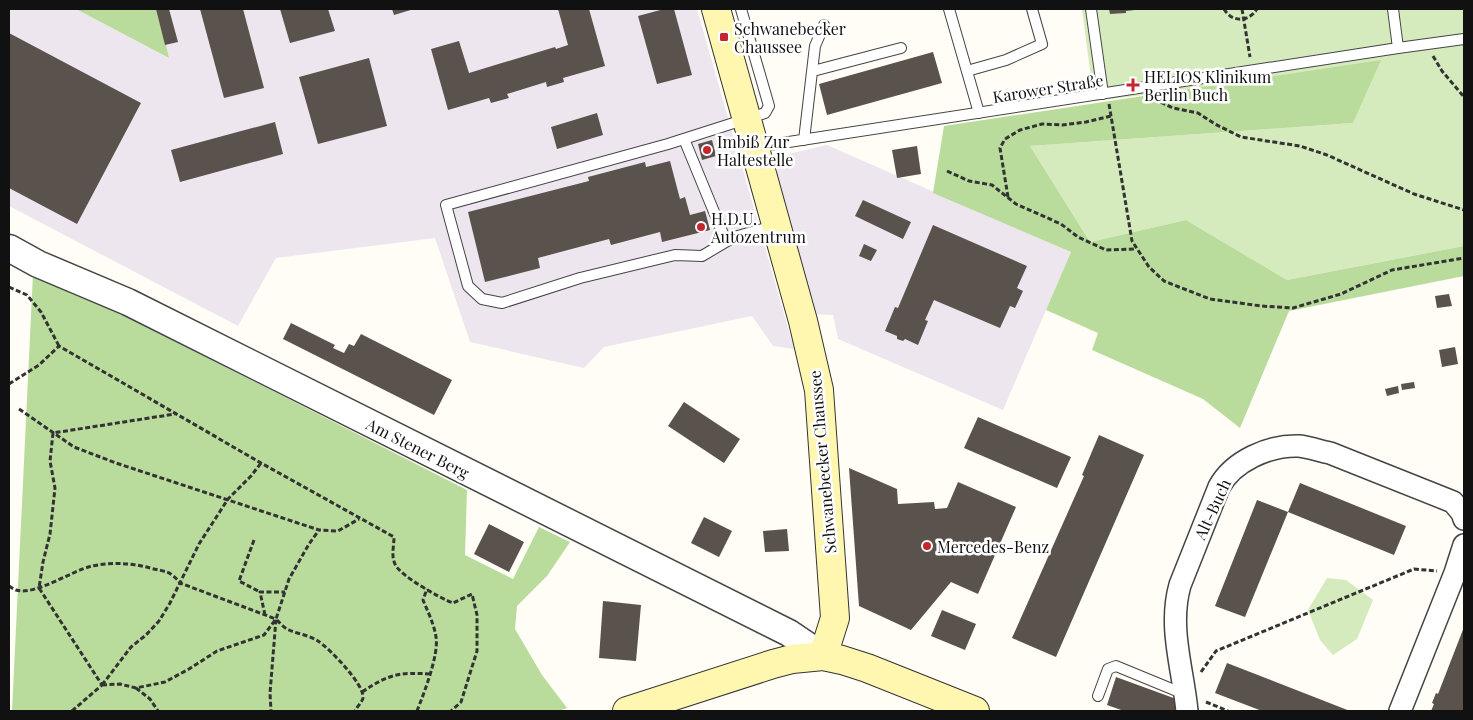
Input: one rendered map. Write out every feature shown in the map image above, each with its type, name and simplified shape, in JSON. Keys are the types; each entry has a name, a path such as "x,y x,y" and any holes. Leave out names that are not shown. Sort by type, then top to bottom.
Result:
{"main road":[{"name":"Schwanebecker Chaussee","path":"716,9 803,321 819,390 835,618 823,656"},
{"path":"626,711 773,664 823,656 867,668 975,711"}],"street":[{"name":"Am Stener Berg","path":"9,248 38,264 128,302 789,633 823,656"},
{"name":"Alt-Buch","path":"1186,703 1175,632 1176,598 1219,488 1225,476 1233,468 1268,450 1300,446 1312,448 1330,453 1453,502 1462,513 1464,519"},
{"path":"1400,711 1455,573 1464,545"}],"lane":[{"path":"741,9 769,106 765,113 684,139 446,206 468,286 482,299 502,303 580,278 676,255 702,256 734,236 775,225"},
{"path":"949,9 979,113"},
{"path":"967,71 1006,60 1042,44 1032,9"},
{"path":"1091,9 1105,94"},
{"path":"1393,9 1398,48"},
{"path":"804,140 815,46 824,25"},
{"name":"Karower Straße","path":"754,148 1464,39"},
{"path":"812,71 901,48"},
{"path":"684,139 726,241"},
{"path":"1098,696 1108,669 1116,666 1186,703"}],"path":[{"path":"1224,9 1230,17 1240,20 1253,15 1257,9"},
{"path":"1242,9 1252,71"},
{"path":"1426,44 1442,71 1464,97"},
{"path":"1149,87 1152,98 1173,108 1198,113 1215,124 1242,137 1300,146 1327,155 1414,194 1464,210"},
{"path":"1105,94 1111,116 1132,241 1149,267 1164,281 1210,300 1293,308 1341,294 1392,270 1464,258"},
{"path":"1008,198 1000,148 1005,139 1020,130 1042,124 1062,125 1111,116"},
{"path":"946,171 969,181 992,184 1016,204 1061,224 1078,237 1106,250 1136,249"},
{"path":"9,287 27,295 41,312 60,346 175,414 394,537 393,554 395,566 412,580 441,598 453,602 472,594 477,615 477,652 460,702 451,711"},
{"path":"9,384 39,365 60,346"},
{"path":"19,409 74,447 116,463 319,530 338,532 359,519"},
{"path":"53,433 175,414"},
{"path":"53,433 50,461 55,488 50,534 39,588 102,685"},
{"path":"72,711 102,685 131,647 159,621 170,604 199,544 228,500 261,463"},
{"path":"271,711 270,693 276,619 289,579 319,530"},
{"path":"254,540 239,581 260,592 285,592"},
{"path":"9,586 16,590 39,588 66,575 92,566 116,563 141,565 173,574 180,582 276,619 287,629 317,640 334,653 362,692 363,698 355,711"},
{"path":"1186,703 1216,651 1414,569 1455,573"},
{"path":"417,711 431,674 436,639 431,619 423,600 426,589"},
{"path":"260,592 265,615"},
{"path":"136,688 165,682 217,651 264,635 276,619"},
{"path":"362,692 378,681 393,675 406,673 431,674"},
{"path":"102,685 120,684 136,688 150,699 158,711"}],"shaded area":[{"path":"9,9 76,9 169,58 158,9 697,9 794,349 773,346 752,316 604,347 584,368 470,342 435,238 276,258 238,326 9,206"},
{"path":"827,145 1071,252 1003,410 838,339 833,315 814,314 776,172 788,154"}],"green space":[{"path":"76,9 158,9 169,58"},
{"path":"1082,9 1464,9 1464,246 1287,280 1186,220 1090,242 1030,146 1353,123 1377,66 1094,101"},
{"path":"1381,60 1353,123 1030,146 1090,242 1186,220 1287,280 1464,246 1464,276 1289,311 1240,428 1203,399 1092,350 1098,333 1046,310 1071,252 933,193 944,126"},
{"path":"33,274 72,294 118,312 467,490 465,555 513,579 539,527 570,542 547,576 517,606 515,629 542,675 567,708 558,711 12,711"},
{"path":"1327,578 1346,580 1373,600 1357,639 1333,655 1320,640 1308,610"}],"building":[{"path":"156,9 169,9 178,42 165,45"},
{"path":"200,9 243,9 264,88 224,98"},
{"path":"280,9 328,9 335,31 290,43"},
{"path":"392,9 414,9 394,15"},
{"path":"558,9 589,9 605,66 563,78 564,82 547,87 546,82 507,94 509,98 491,103 489,98 448,110 431,49 459,41 469,73 555,47 556,49 568,45"},
{"path":"664,9 674,9 692,75 657,84 638,16"},
{"path":"1109,9 1135,10 1126,11 1126,13 1110,14"},
{"path":"9,33 141,103 77,224 9,188"},
{"path":"933,52 942,83 827,115 819,84"},
{"path":"369,58 387,126 318,144 299,77"},
{"path":"597,113 603,135 557,149 551,127"},
{"path":"275,122 283,154 180,182 171,150"},
{"name":"Imbiß Zur Haltestelle","path":"712,140 716,156 702,160 698,144"},
{"path":"917,146 921,174 897,178 892,150"},
{"path":"670,161 680,199 685,197 690,215 705,211 710,230 662,242 660,232 611,245 609,239 538,258 540,268 485,282 468,212 589,181 588,177 645,162 646,167"},
{"path":"863,200 911,222 903,239 855,216"},
{"path":"933,225 1027,266 1017,288 1023,291 1015,308 1010,306 1000,328 934,300 925,320 928,321 918,345 905,339 903,341 897,339 897,336 885,331 895,307 898,308"},
{"path":"864,244 877,250 871,261 859,256"},
{"path":"1449,294 1452,306 1437,308 1435,296"},
{"path":"291,323 335,345 333,348 344,353 349,344 354,346 361,334 452,380 434,415 283,339"},
{"path":"1455,347 1458,364 1442,367 1439,350"},
{"path":"1414,382 1415,388 1402,390 1401,384"},
{"path":"1398,386 1399,393 1387,396 1385,389"},
{"path":"684,402 740,439 724,463 668,426"},
{"path":"978,417 1071,457 1057,488 964,448"},
{"path":"1099,435 1144,455 1056,657 1012,638 1084,476 1082,475"},
{"name":"Mercedes-Benz","path":"849,468 897,489 898,504 934,502 935,509 947,508 958,482 1016,507 978,594 951,582 911,630 859,606"},
{"path":"1300,483 1406,526 1394,555 1288,512"},
{"path":"1257,500 1288,512 1245,617 1215,606"},
{"path":"704,517 732,531 719,557 691,543"},
{"path":"489,524 524,542 509,572 474,554"},
{"path":"787,529 789,551 765,552 763,531"},
{"path":"603,601 641,605 636,661 599,658"},
{"path":"942,610 976,624 965,650 931,636"},
{"path":"1464,627 1464,711 1431,711 1434,704 1432,703 1436,693 1438,694"},
{"path":"1227,663 1350,711 1262,711 1215,693"},
{"path":"1116,677 1179,700 1175,711 1124,711 1107,705"}],"place":[{"name":"Schwanebecker Chaussee","path":"724,37"},
{"name":"HELIOS Klinikum Berlin Buch","path":"1133,85"},
{"name":"Imbiß Zur Haltestelle","path":"707,150"},
{"name":"H.D.U. Autozentrum","path":"701,227"},
{"name":"Mercedes-Benz","path":"927,546"}]}
